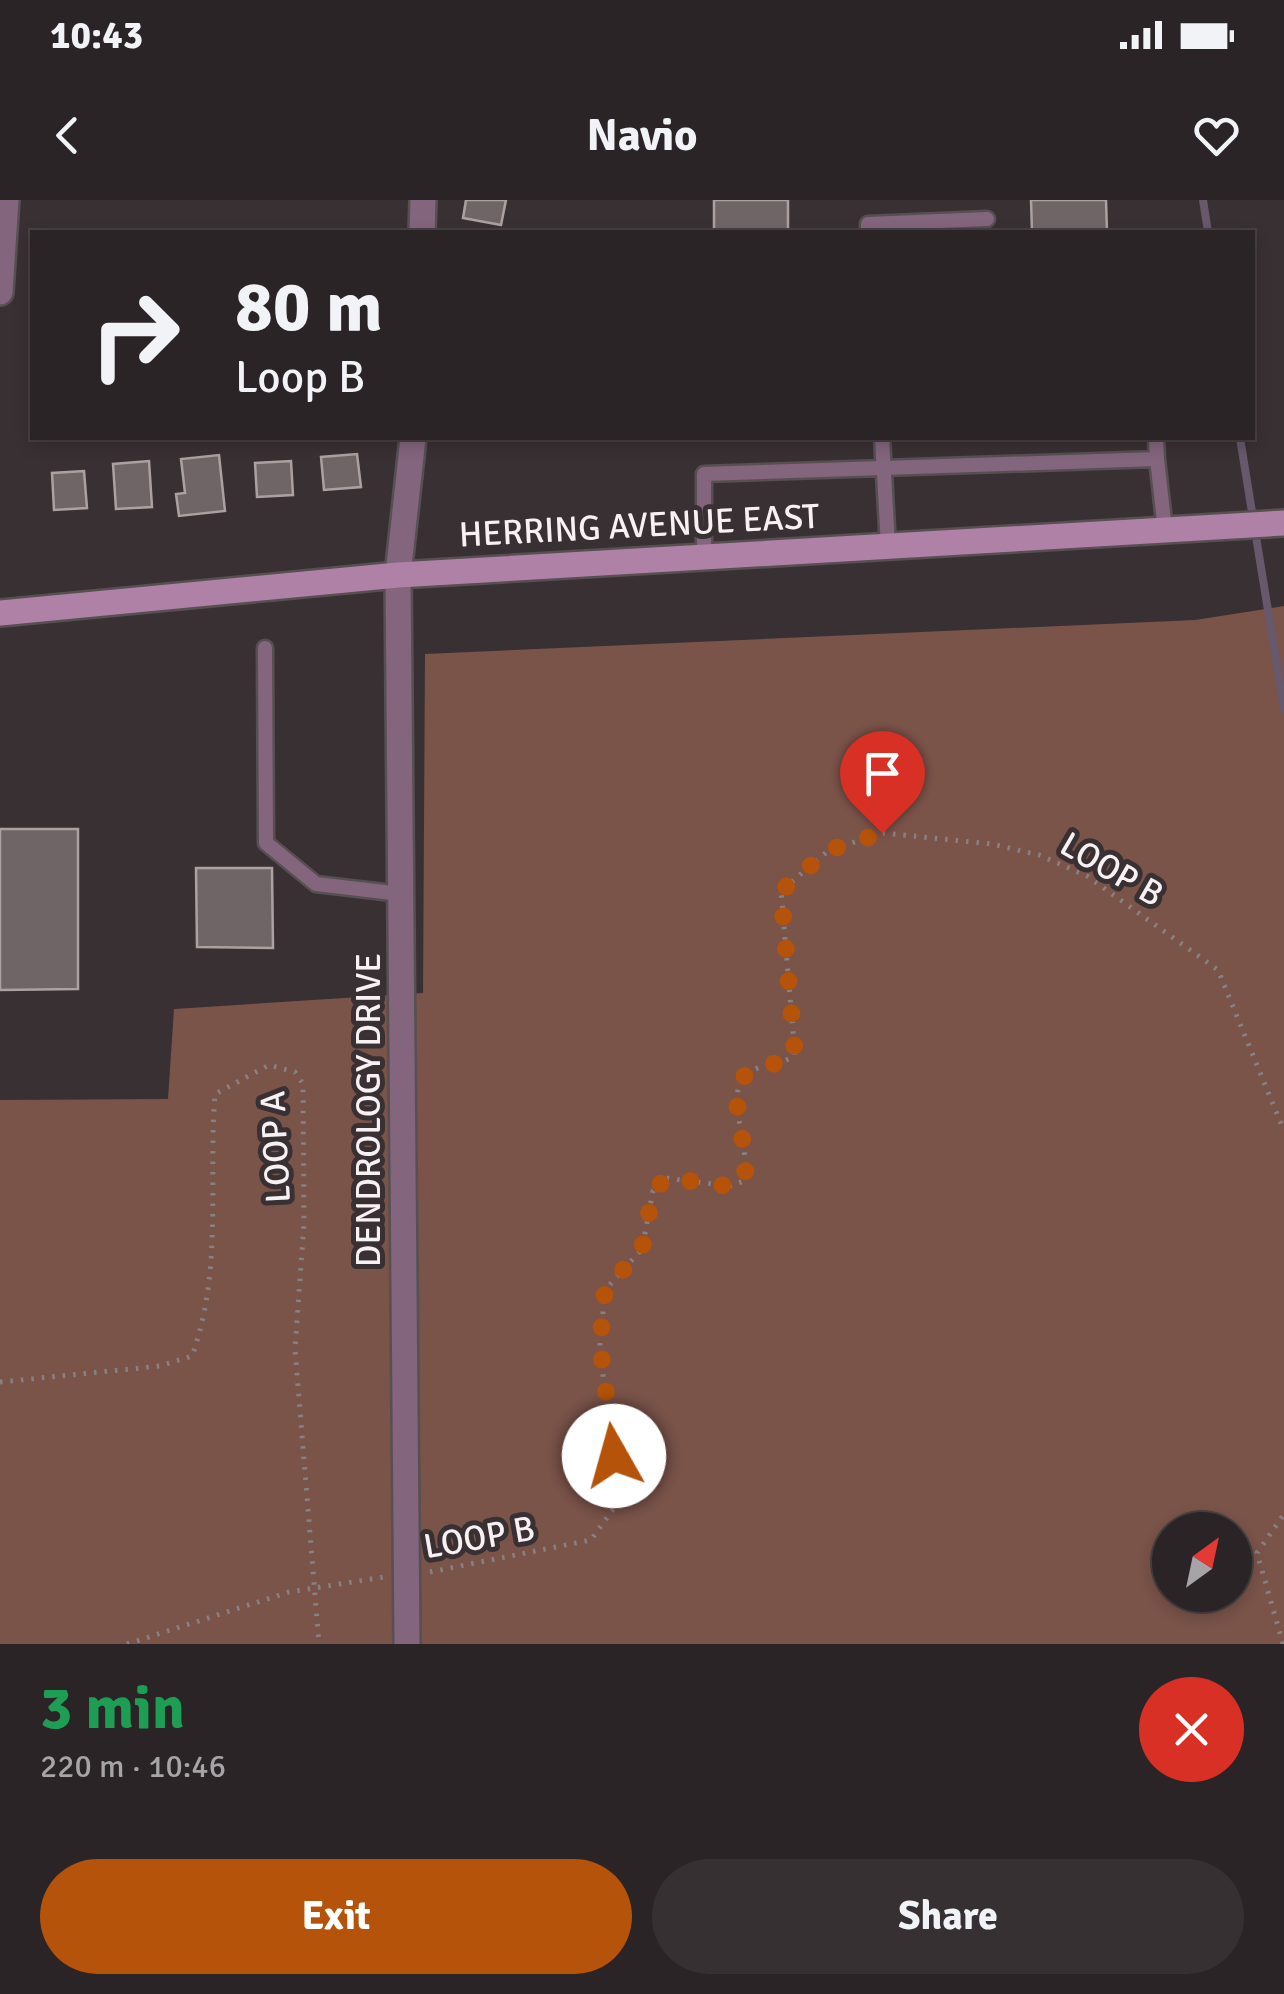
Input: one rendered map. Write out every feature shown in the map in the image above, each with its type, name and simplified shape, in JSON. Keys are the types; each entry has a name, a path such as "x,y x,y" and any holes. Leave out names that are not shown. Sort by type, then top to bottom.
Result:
{"main road":[{"name":"HERRING AVENUE EAST","path":"0,614 398,576 1284,524"}],"street":[{"path":"0,292 6,200"},
{"path":"422,230 423,200"},
{"name":"DENDROLOGY DRIVE","path":"407,1644 398,576 414,440"}],"lane":[{"path":"868,230 868,224 987,219"},
{"path":"882,440 888,546"},
{"path":"1156,440 1165,530"},
{"path":"704,556 704,474 1158,460"},
{"path":"265,648 266,843 316,884 401,894"}],"path":[{"name":"LOOP B","path":"406,1576 497,1562 591,1540 616,1505 600,1345 605,1290 642,1249 653,1192 666,1178 729,1186 744,1181 748,1160 734,1104 738,1085 751,1071 784,1063 795,1055 781,891 829,850 882,833 955,840 1039,856 1086,876 1218,970 1284,1131"},
{"name":"LOOP A","path":"0,1382 160,1366 192,1356 207,1314 212,1261 215,1094 269,1065 295,1072 303,1084 304,1223 295,1349 319,1644"},
{"path":"1284,1514 1257,1553 1284,1644"},
{"path":"126,1644 205,1616 317,1588 406,1576"}],"shaded area":[{"path":"1284,606 1284,1644 0,1644 0,1100 168,1099 174,1009 423,993 425,654 1195,620"}],"building":[{"path":"466,200 506,200 501,225 463,218"},
{"path":"714,200 788,200 788,230 714,230"},
{"path":"1031,200 1106,200 1107,230 1032,230"},
{"path":"357,454 361,487 324,490 321,457"},
{"path":"219,455 225,511 179,516 176,494 185,493 181,459"},
{"path":"149,461 152,507 116,509 113,464"},
{"path":"291,461 293,495 257,497 255,463"},
{"path":"84,471 87,508 54,510 52,473"},
{"path":"0,829 78,829 78,989 0,990"},
{"path":"196,868 272,868 273,948 197,947"}],"waterway":[{"path":"1203,200 1208,230"},
{"path":"1240,440 1284,709"}],"route":[{"path":"614,1456 600,1345 605,1290 642,1249 653,1192 666,1178 729,1186 744,1181 748,1160 734,1104 738,1085 751,1071 784,1063 795,1055 781,891 829,850 882,833"}]}
